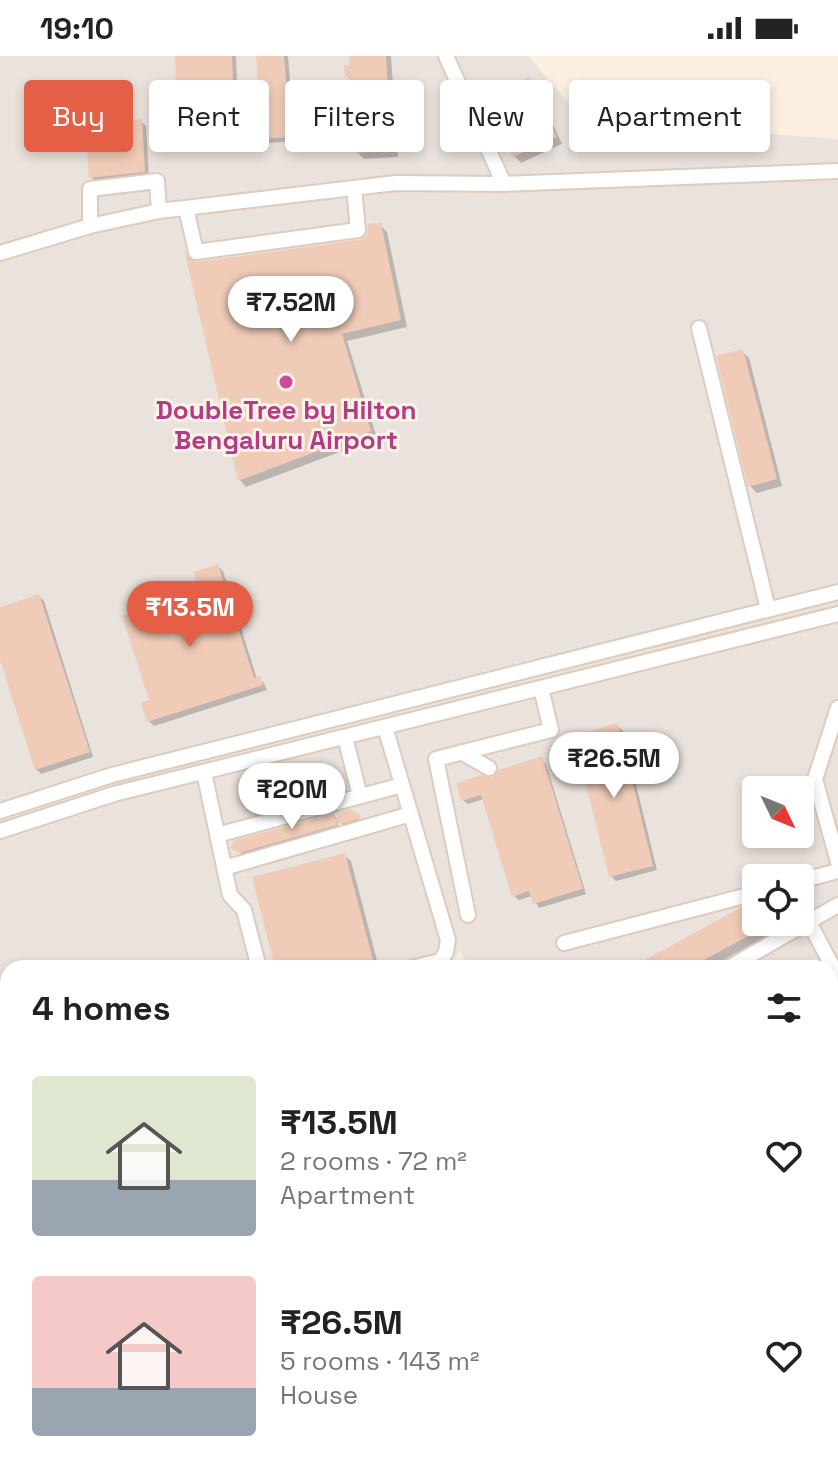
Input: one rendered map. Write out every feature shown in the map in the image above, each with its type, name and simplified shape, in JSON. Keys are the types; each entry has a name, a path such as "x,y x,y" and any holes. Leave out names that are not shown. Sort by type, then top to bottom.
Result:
{"street":[{"path":"446,56 504,184"},
{"path":"0,253 90,226 159,211 396,183 504,184 838,171"},
{"path":"90,226 90,189 157,181 159,211"},
{"path":"186,208 196,252 358,230 354,188"},
{"path":"699,328 768,609"},
{"path":"0,811 112,775 838,592"},
{"path":"0,831 114,794 838,615"},
{"path":"468,915 436,759 551,730 541,688"},
{"path":"838,708 815,779 838,862"},
{"path":"385,727 449,943 440,960"},
{"path":"345,737 360,796"},
{"path":"461,752 489,768"},
{"path":"204,772 230,895 244,910 257,960"},
{"path":"217,835 402,785"},
{"path":"224,868 411,814"},
{"path":"814,877 838,871"},
{"path":"564,943 742,897"},
{"path":"814,919 838,905"},
{"path":"814,931 829,960"},
{"path":"742,960 784,936"}],"shaded area":[{"path":"0,56 528,56 549,80 440,80 440,152 553,152 553,85 569,103 569,152 770,152 770,134 838,139 838,960 465,960 460,950 453,960 0,960"}],"building":[{"path":"175,56 232,56 233,80 176,80"},
{"path":"256,56 284,56 285,137 269,139 269,80 258,80"},
{"path":"349,56 386,56 388,80 350,80 350,77 345,77 344,65 350,65"},
{"path":"142,119 145,172 89,178 87,152 133,152 133,120"},
{"name":"DoubleTree by Hilton Bengaluru Airport","path":"381,223 401,320 342,334 371,431 238,481 183,245 188,258 197,262 359,240 367,235 368,224"},
{"path":"743,349 777,479 748,487 716,356"},
{"path":"218,564 254,678 260,676 263,685 147,722 141,703 149,700 122,616 199,592 193,572"},
{"path":"39,594 90,752 35,770 0,660 0,607"},
{"path":"618,723 653,866 609,877 574,736"},
{"path":"542,756 583,889 533,904 529,891 512,897 481,795 461,801 456,783 482,775 493,777 499,770"},
{"path":"350,809 361,816 359,819 341,824 336,821 337,825 239,853 230,848 235,840 334,814 336,820 341,812"},
{"path":"345,853 373,960 273,960 252,877"},
{"path":"742,907 742,936 748,936 704,960 645,960"}],"place":[{"name":"DoubleTree by Hilton Bengaluru Airport","path":"286,382"}]}
